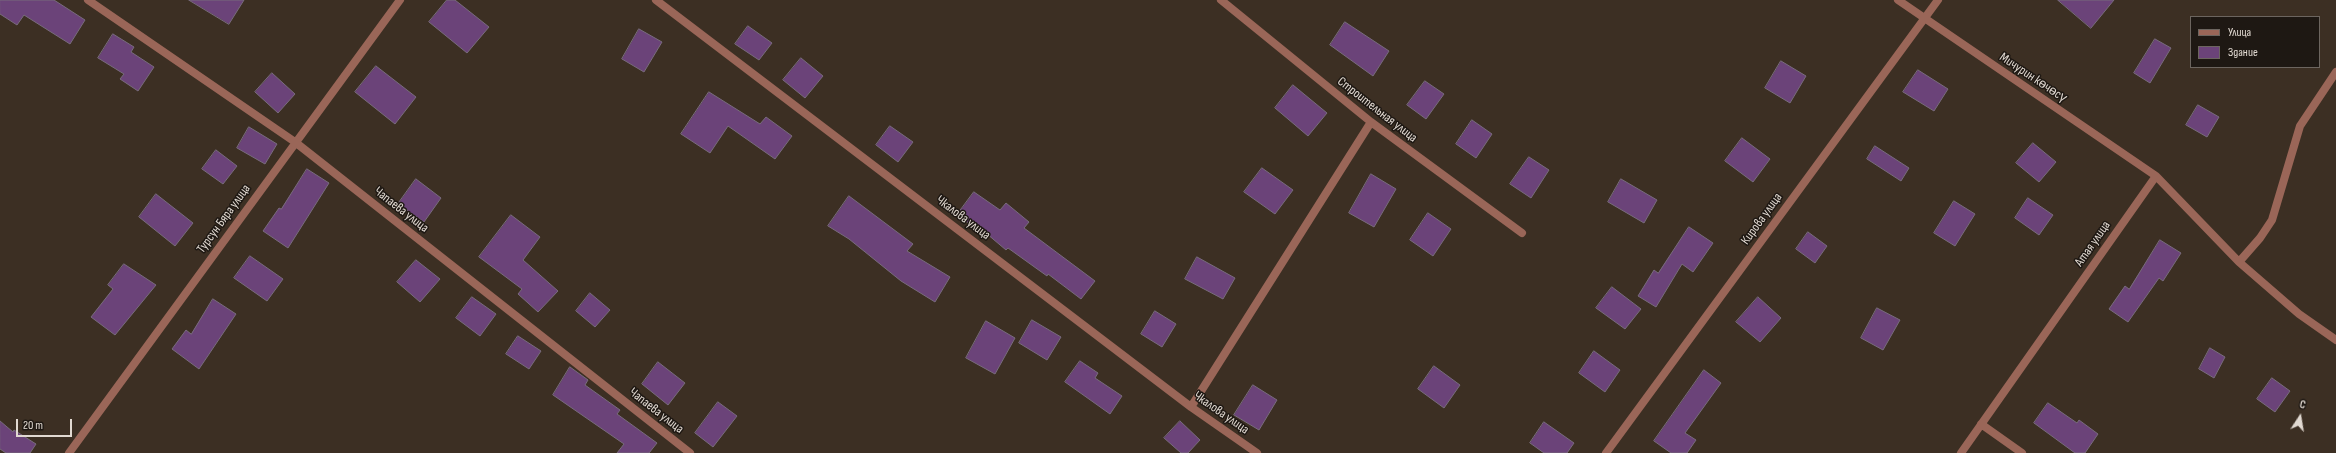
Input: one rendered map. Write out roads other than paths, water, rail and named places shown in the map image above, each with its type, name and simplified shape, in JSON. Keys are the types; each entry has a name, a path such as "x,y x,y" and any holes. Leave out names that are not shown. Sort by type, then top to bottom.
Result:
{"street":[{"name":"Чапаева улица","path":"88,0 294,142 690,453"},
{"name":"Турсун Бяра улица","path":"69,453 294,142 400,0"},
{"name":"Чкалова улица","path":"656,0 1191,407 1257,453"},
{"name":"Строительная улица","path":"1221,0 1370,122 1522,233"},
{"name":"Мичурин көчөсү","path":"1898,0 2156,176"},
{"name":"Кирова улица","path":"1606,453 1938,0"},
{"path":"2239,262 2260,238 2272,220 2300,126 2336,72"},
{"path":"1191,407 1370,122"},
{"path":"2156,176 2239,262 2299,314 2336,340"},
{"name":"Атая улица","path":"1962,453 2156,176"},
{"path":"1981,424 2022,453"}]}
